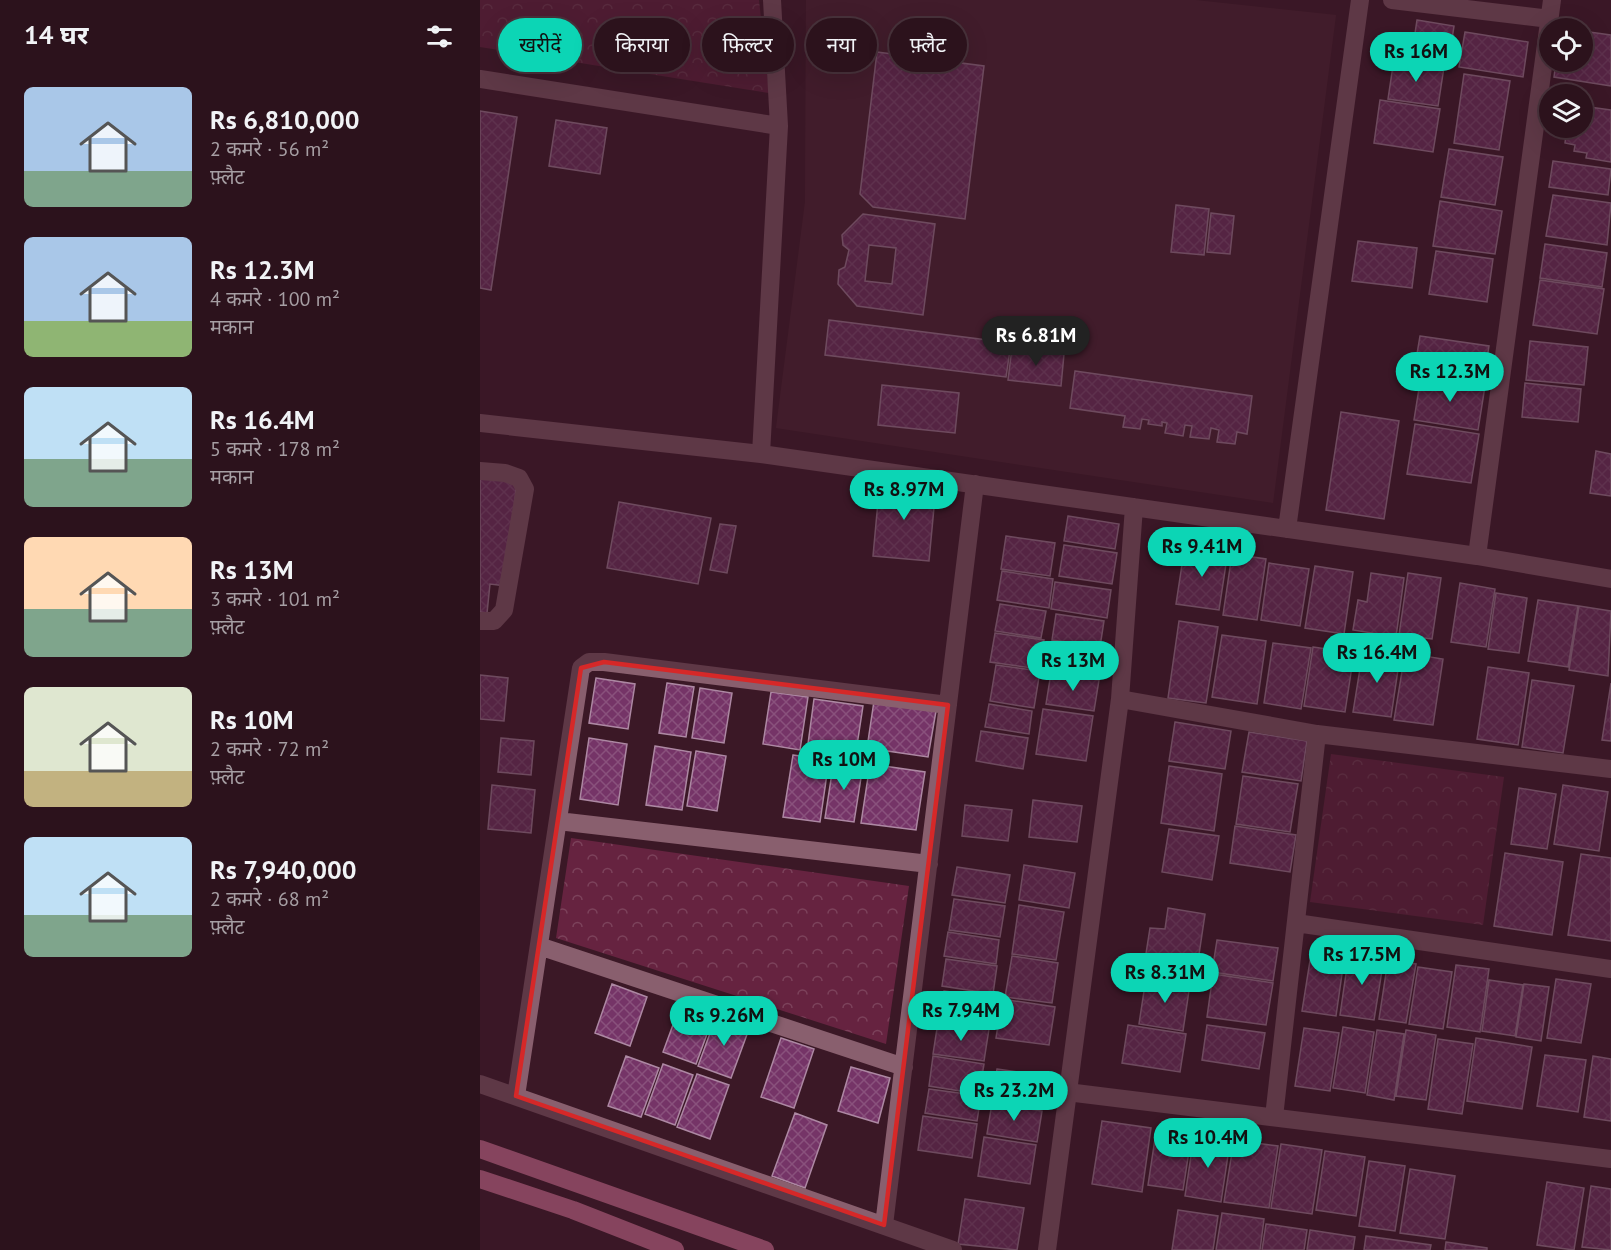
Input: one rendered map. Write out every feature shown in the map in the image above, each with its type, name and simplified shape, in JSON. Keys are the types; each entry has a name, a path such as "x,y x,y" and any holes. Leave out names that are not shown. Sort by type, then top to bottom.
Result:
{"highway":[{"path":"480,1149 765,1250"},
{"path":"480,1179 573,1210 675,1250"}],"street":[{"path":"761,454 779,126 772,0"},
{"path":"1287,529 1360,0"},
{"path":"1392,0 1542,18"},
{"path":"1550,18 1552,0"},
{"path":"1477,556 1543,72"},
{"path":"480,79 779,126"},
{"path":"480,423 761,454 1477,556 1611,579"},
{"path":"480,471 505,473 519,478 525,489 504,610 494,621 480,621"},
{"path":"884,1225 975,484"},
{"path":"1047,1250 1120,699 1134,507"},
{"path":"516,1096 581,668 589,662 604,662 948,705"},
{"path":"1120,699 1317,734 1611,769"},
{"path":"1274,1118 1317,734"},
{"path":"558,821 929,864"},
{"path":"1296,923 1611,969"},
{"path":"539,946 904,1067"},
{"path":"480,1084 953,1250"},
{"path":"1067,1092 1611,1159"}],"highlighted area":[{"path":"604,662 948,705 884,1225 516,1096 581,668"}],"shaded area":[{"path":"806,0 1195,0 1336,15 1273,503 776,428 805,202"}],"green space":[{"path":"480,0 759,0 761,18 702,18 702,72 767,72 769,93 637,72 690,72 690,18 594,18 594,65 582,63 582,18 498,18 498,50 480,47"},
{"path":"1331,754 1504,777 1483,925 1310,902"},
{"path":"571,838 909,886 886,1044 556,938"}],"building":[{"path":"1417,20 1454,26 1448,65 1411,60"},
{"path":"1465,32 1528,42 1523,77 1459,67"},
{"path":"1593,33 1611,35 1611,86 1554,77 1555,72 1593,72"},
{"path":"877,52 889,54 889,72 967,72 967,64 984,66 965,219 873,207 860,194 875,72 877,72"},
{"path":"1394,59 1444,67 1438,106 1388,99"},
{"path":"1464,74 1510,81 1499,150 1454,143"},
{"path":"1380,100 1440,109 1433,152 1374,143"},
{"path":"1593,108 1611,110 1611,162 1586,158 1587,153 1574,151 1575,145 1565,143 1566,138 1593,138"},
{"path":"480,111 517,117 491,290 480,288"},
{"path":"556,120 607,128 600,174 549,166"},
{"path":"1449,149 1503,157 1495,205 1441,197"},
{"path":"1553,161 1611,169 1608,195 1549,187"},
{"path":"1553,195 1611,203 1607,245 1546,236"},
{"path":"1440,201 1502,211 1495,254 1433,246"},
{"path":"1176,205 1209,209 1204,255 1171,252"},
{"path":"1211,213 1234,216 1230,254 1207,252"},
{"path":"863,214 935,224 923,315 857,306 838,284 839,270 845,267 849,250 843,245 842,235","holes":["869,245 896,248 892,284 865,281"]},
{"path":"1358,241 1417,248 1412,288 1352,281"},
{"path":"1545,244 1607,253 1602,287 1540,278"},
{"path":"1436,251 1493,259 1487,302 1429,294"},
{"path":"1540,280 1604,289 1597,334 1533,325"},
{"path":"829,320 1011,343 1006,377 825,355"},
{"path":"1420,336 1489,346 1483,383 1414,372"},
{"path":"1530,341 1588,347 1584,385 1526,380"},
{"path":"1012,348 1064,354 1061,386 1008,380"},
{"path":"1075,371 1252,396 1247,434 1237,432 1235,444 1217,442 1219,430 1211,428 1209,439 1190,437 1192,426 1185,425 1183,436 1165,433 1167,423 1162,422 1162,426 1148,424 1149,420 1142,419 1140,429 1123,427 1125,416 1070,408"},
{"path":"1421,376 1485,386 1478,430 1414,420"},
{"path":"1525,383 1581,389 1578,422 1522,417"},
{"path":"882,385 959,393 955,433 878,425"},
{"path":"1341,412 1399,421 1384,519 1326,510"},
{"path":"1415,424 1479,434 1471,483 1407,474"},
{"path":"1596,451 1611,454 1611,496 1590,493"},
{"path":"480,477 517,481 506,586 490,584 487,613 480,612"},
{"path":"880,480 936,486 929,561 873,556"},
{"path":"619,502 711,518 698,584 607,568"},
{"path":"1068,516 1119,524 1115,549 1064,541"},
{"path":"720,524 736,526 727,573 710,570"},
{"path":"1006,536 1055,543 1050,576 1001,569"},
{"path":"1064,545 1117,553 1112,584 1059,576"},
{"path":"1185,545 1228,551 1219,610 1176,604"},
{"path":"1232,554 1266,559 1257,620 1223,615"},
{"path":"1269,563 1309,569 1300,626 1261,620"},
{"path":"1315,566 1353,572 1344,634 1305,628"},
{"path":"1002,571 1053,579 1049,608 997,600"},
{"path":"1371,573 1404,578 1396,637 1353,630 1358,600 1367,602"},
{"path":"1408,573 1441,578 1432,639 1399,635"},
{"path":"1055,582 1111,590 1107,618 1051,609"},
{"path":"1460,583 1495,589 1486,647 1451,642"},
{"path":"1496,593 1527,598 1519,653 1488,649"},
{"path":"1538,600 1578,606 1568,667 1528,661"},
{"path":"1000,604 1046,611 1041,638 995,631"},
{"path":"1579,606 1611,611 1608,676 1569,670"},
{"path":"1056,614 1104,621 1100,647 1052,640"},
{"path":"1179,621 1218,627 1206,703 1168,698"},
{"path":"995,633 1044,640 1039,669 990,662"},
{"path":"1222,635 1266,641 1257,704 1212,697"},
{"path":"1058,642 1103,649 1098,678 1053,671"},
{"path":"1273,643 1311,648 1301,709 1264,703"},
{"path":"1313,647 1354,653 1345,712 1304,706"},
{"path":"1363,650 1400,656 1391,717 1353,712"},
{"path":"1405,653 1443,659 1433,725 1394,720"},
{"path":"996,665 1040,671 1034,708 990,701"},
{"path":"1488,667 1529,673 1518,745 1477,739"},
{"path":"1051,673 1099,680 1094,711 1046,704"},
{"path":"480,675 508,678 504,721 480,719"},
{"path":"596,678 635,684 628,729 589,723"},
{"path":"1532,680 1574,686 1563,753 1522,747"},
{"path":"667,683 694,687 686,737 659,733"},
{"path":"1611,683 1611,741 1602,740"},
{"path":"700,688 732,693 724,743 692,738"},
{"path":"771,692 808,697 800,750 763,744"},
{"path":"814,699 863,706 856,752 808,744"},
{"path":"874,701 936,711 928,757 867,748"},
{"path":"989,704 1032,711 1029,734 985,727"},
{"path":"1043,709 1093,716 1086,761 1036,754"},
{"path":"1175,722 1231,731 1225,769 1169,761"},
{"path":"981,731 1028,738 1023,769 976,761"},
{"path":"1249,732 1307,741 1301,781 1242,772"},
{"path":"501,738 534,741 531,775 498,772"},
{"path":"589,738 627,744 618,805 580,799"},
{"path":"655,746 691,752 682,810 646,805"},
{"path":"696,751 726,756 717,811 687,806"},
{"path":"793,755 829,760 820,822 783,817"},
{"path":"834,760 863,765 854,822 825,818"},
{"path":"870,764 925,772 916,830 861,823"},
{"path":"1169,766 1222,774 1214,831 1161,823"},
{"path":"1243,776 1298,784 1290,832 1236,824"},
{"path":"492,785 535,790 531,833 488,829"},
{"path":"1563,785 1608,792 1599,851 1554,844"},
{"path":"1519,788 1556,794 1547,849 1511,844"},
{"path":"1033,800 1082,806 1077,842 1029,837"},
{"path":"965,805 1012,810 1008,841 962,836"},
{"path":"1235,826 1296,835 1290,872 1230,863"},
{"path":"1169,829 1219,836 1212,880 1162,872"},
{"path":"1505,853 1563,862 1552,935 1494,926"},
{"path":"1581,854 1611,858 1611,941 1568,935"},
{"path":"1024,865 1075,873 1069,908 1019,900"},
{"path":"957,867 1010,875 1005,903 952,895"},
{"path":"954,899 1005,906 1000,937 949,930"},
{"path":"1019,905 1064,912 1056,960 1012,954"},
{"path":"1168,908 1205,914 1197,968 1145,960 1150,928 1165,929"},
{"path":"948,932 999,940 996,964 944,956"},
{"path":"1217,940 1278,948 1273,981 1212,972"},
{"path":"1312,948 1345,953 1336,1016 1302,1011"},
{"path":"1349,953 1384,958 1374,1020 1340,1015"},
{"path":"1012,956 1058,963 1052,1003 1005,997"},
{"path":"946,959 997,966 993,994 942,986"},
{"path":"1388,960 1416,964 1406,1023 1379,1019"},
{"path":"1456,965 1489,969 1480,1032 1447,1027"},
{"path":"1418,967 1452,972 1443,1029 1409,1024"},
{"path":"1213,974 1273,983 1266,1025 1207,1017"},
{"path":"1146,978 1190,984 1183,1031 1139,1024"},
{"path":"1556,979 1591,984 1581,1043 1547,1038"},
{"path":"1489,980 1523,985 1515,1036 1482,1031"},
{"path":"612,984 647,997 630,1046 595,1033"},
{"path":"1524,984 1549,987 1541,1041 1516,1037"},
{"path":"944,991 992,998 988,1027 940,1020"},
{"path":"1002,999 1055,1007 1049,1045 996,1038"},
{"path":"681,1003 714,1015 696,1064 663,1052"},
{"path":"716,1017 749,1029 731,1078 698,1066"},
{"path":"938,1022 989,1029 984,1061 933,1054"},
{"path":"1128,1025 1186,1034 1180,1072 1122,1063"},
{"path":"1207,1025 1265,1033 1259,1069 1202,1060"},
{"path":"1343,1027 1374,1032 1365,1093 1333,1088"},
{"path":"1304,1028 1339,1033 1330,1091 1295,1086"},
{"path":"1377,1030 1404,1034 1394,1100 1367,1095"},
{"path":"1406,1030 1436,1035 1426,1100 1396,1096"},
{"path":"781,1038 814,1049 794,1108 761,1097"},
{"path":"1476,1038 1532,1047 1522,1109 1467,1101"},
{"path":"1438,1039 1473,1044 1462,1114 1428,1109"},
{"path":"1545,1055 1586,1060 1578,1112 1537,1106"},
{"path":"626,1056 659,1068 641,1117 608,1106"},
{"path":"933,1056 984,1064 979,1094 929,1086"},
{"path":"1593,1056 1611,1059 1611,1121 1584,1117"},
{"path":"663,1064 693,1075 675,1125 645,1114"},
{"path":"851,1067 890,1078 878,1123 838,1111"},
{"path":"997,1069 1045,1076 1040,1108 992,1101"},
{"path":"697,1074 729,1085 710,1139 677,1127"},
{"path":"929,1089 981,1096 977,1121 925,1113"},
{"path":"992,1103 1042,1111 1037,1142 987,1134"},
{"path":"795,1113 827,1125 805,1188 772,1176"},
{"path":"923,1116 977,1124 972,1158 918,1150"},
{"path":"1102,1121 1151,1128 1142,1192 1092,1184"},
{"path":"1156,1132 1191,1138 1183,1190 1148,1185"},
{"path":"1194,1136 1230,1142 1221,1202 1185,1196"},
{"path":"984,1137 1036,1145 1030,1184 978,1176"},
{"path":"1234,1140 1278,1146 1269,1208 1224,1202"},
{"path":"1281,1144 1322,1150 1312,1214 1271,1208"},
{"path":"1325,1151 1365,1157 1356,1216 1316,1210"},
{"path":"1369,1161 1405,1166 1395,1231 1359,1226"},
{"path":"1410,1169 1455,1176 1445,1239 1400,1233"},
{"path":"1547,1182 1584,1188 1574,1250 1537,1245"},
{"path":"1591,1186 1611,1189 1611,1250 1582,1247"},
{"path":"965,1199 1024,1208 1017,1250 958,1244"},
{"path":"1178,1210 1218,1216 1213,1250 1172,1250"},
{"path":"1222,1213 1264,1219 1260,1250 1216,1250"},
{"path":"1266,1224 1307,1230 1304,1250 1262,1250"},
{"path":"1310,1230 1355,1237 1353,1250 1307,1250"},
{"path":"1366,1236 1431,1245 1430,1250 1364,1250"},
{"path":"1446,1242 1487,1248 1487,1250 1445,1250"}]}
